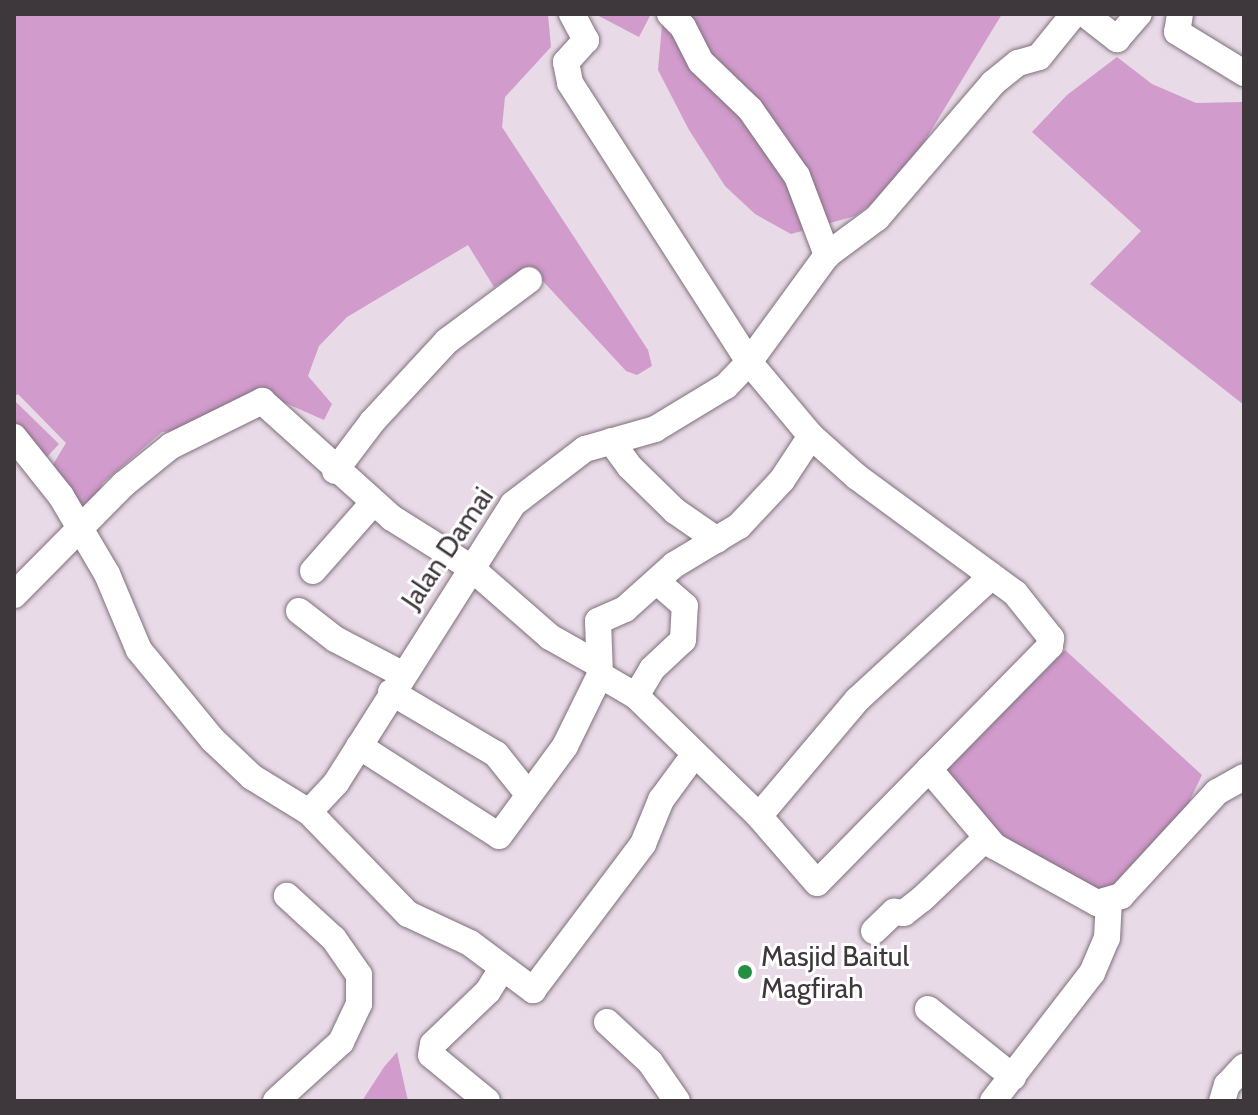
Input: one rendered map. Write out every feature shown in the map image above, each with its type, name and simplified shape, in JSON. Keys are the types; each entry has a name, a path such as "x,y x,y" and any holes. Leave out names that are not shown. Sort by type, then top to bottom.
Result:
{"street":[{"path":"14,595 124,484 171,446 262,401 373,503 470,567 550,637 636,696 759,816 817,883 1050,646 1049,633 1015,593 857,477 811,436 749,362 570,83 566,62 586,40 572,14"},
{"path":"670,14 683,27 701,62 750,109 797,176 827,255"},
{"name":"Jalan Damai","path":"309,812 359,746 496,523 533,484 585,449 655,429 726,386 749,362 827,255 877,218 993,83 1018,63 1036,60 1074,14"},
{"path":"1085,14 1117,39 1139,14"},
{"path":"1180,14 1177,32 1244,73"},
{"path":"335,471 372,422 447,341 529,280"},
{"path":"359,746 499,836 565,746 599,669 598,621 625,609 762,503 811,436"},
{"path":"611,441 630,467 675,511 717,540"},
{"path":"16,445 61,496 107,574 139,650 182,703 252,777 309,812 408,914 470,943 533,990 653,830 661,800 694,755"},
{"path":"313,571 373,503"},
{"path":"759,816 857,700 992,576"},
{"path":"636,696 652,669 683,640 685,606 657,582"},
{"path":"299,611 496,754 528,794"},
{"path":"929,769 986,838 1008,858 1097,903 1109,902 1134,884 1217,792 1244,777"},
{"path":"874,931 894,912 914,906 986,838"},
{"path":"276,1101 341,1042 359,1004 359,975 325,928 287,896"},
{"path":"993,1101 1092,973 1107,938 1109,902"},
{"path":"487,1101 431,1055 433,1044 488,991 502,969"},
{"path":"928,1009 1013,1077"},
{"path":"607,1022 650,1062 677,1101"},
{"path":"1228,1099 1244,1067"}],"shaded area":[{"path":"14,14 548,14 551,47 505,97 502,127 648,350 652,366 637,375 626,371 529,266 494,287 468,245 347,317 319,346 308,376 332,404 324,420 274,398 195,429 162,432 103,483 87,516 52,466 66,443 18,394 14,397"},
{"path":"595,14 651,14 639,37"},
{"path":"663,14 1002,14 898,185 855,216 791,234 755,214 725,186 689,130 658,70"},
{"path":"1117,57 1152,84 1196,103 1244,102 1244,405 1090,284 1141,231 1032,132 1067,95"},
{"path":"16,402 59,444 46,458 14,427"},
{"path":"1065,650 1202,775 1178,825 1106,907 1010,852 945,772"},
{"path":"397,1052 408,1101 362,1101 384,1067"}],"place":[{"name":"Masjid Baitul Magfirah","path":"745,972"}]}
